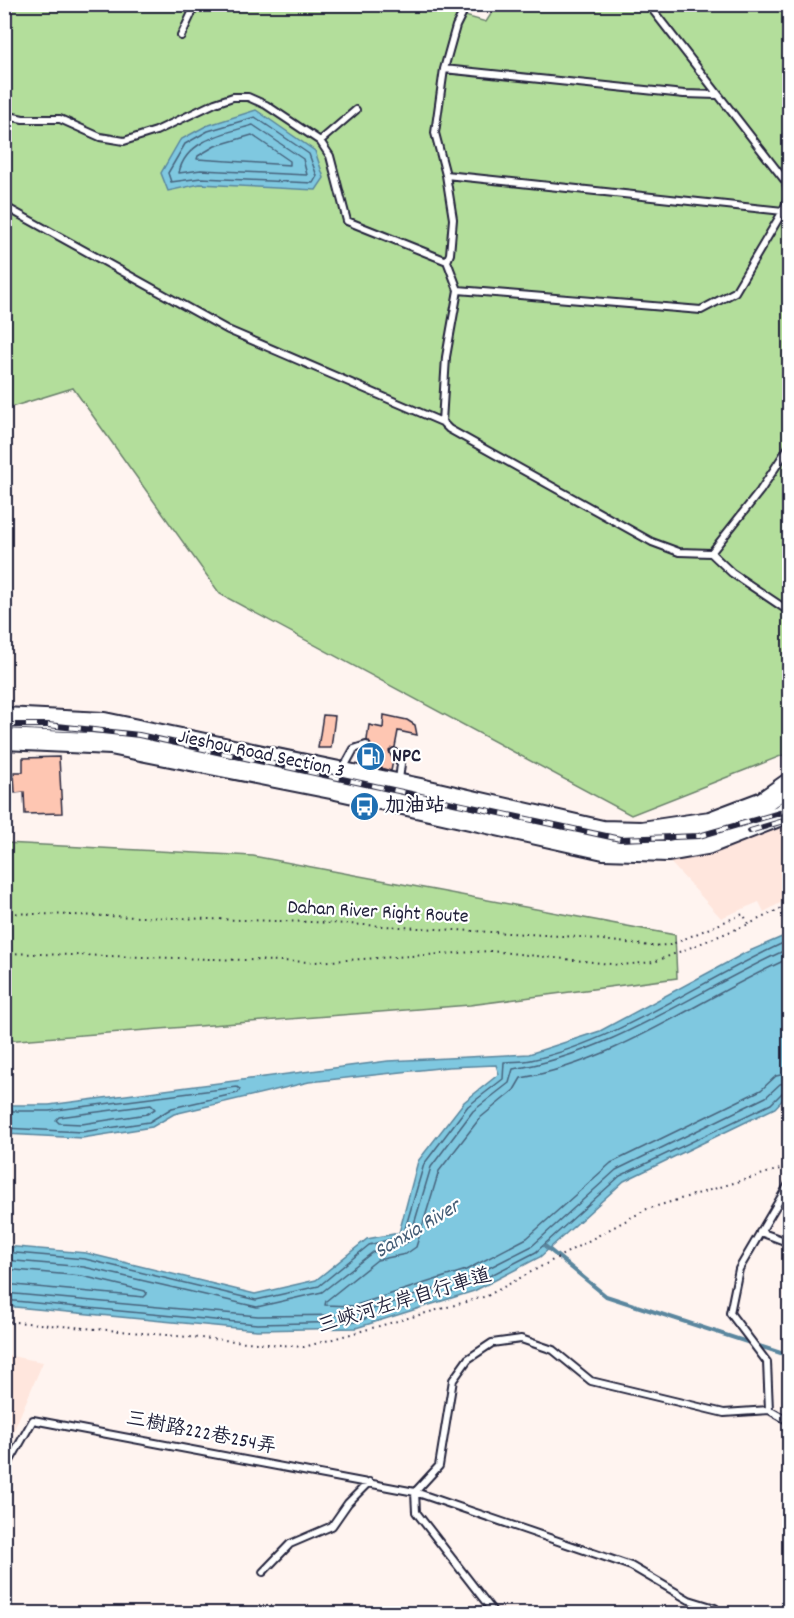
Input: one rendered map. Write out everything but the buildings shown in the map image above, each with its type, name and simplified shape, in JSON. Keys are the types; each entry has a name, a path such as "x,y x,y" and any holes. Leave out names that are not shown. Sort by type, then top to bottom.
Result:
{"main road":[{"name":"Jieshou Road Section 3","path":"4,718 104,723 398,784 602,831 642,832 710,822 763,802 789,783"},
{"name":"Jieshou Road Section 3","path":"7,739 102,743 336,789 604,849 668,851 707,844 787,811"}],"lane":[{"path":"181,36 196,4"},
{"path":"442,422 446,357 458,290 447,261 450,254 453,219 446,175 435,134 444,69 456,26 467,4"},
{"path":"458,290 701,310 735,292 783,211 789,196 788,181 648,4"},
{"path":"444,69 684,94 718,95"},
{"path":"4,116 23,119 60,119 100,137 124,141 156,131 215,103 233,97 248,97 266,105 320,141 330,156 347,221 447,261"},
{"path":"320,141 356,110"},
{"path":"446,175 783,211"},
{"path":"4,206 228,330 442,422 450,429 652,542 679,552 711,553 732,573 789,612"},
{"path":"711,553 760,491 789,445"},
{"path":"102,743 104,723"},
{"path":"4,759 7,739"},
{"path":"341,772 354,749 366,745"},
{"path":"394,752 401,764 398,784"},
{"path":"769,1410 768,1362 730,1313 739,1269 789,1182"},
{"path":"760,1232 789,1243"},
{"path":"495,1614 416,1512 415,1492 439,1466 453,1380 468,1359 492,1343 521,1339 553,1350 591,1381 724,1413 769,1410 789,1422"},
{"name":"三樹路222巷254弄","path":"7,1466 33,1420 369,1482 415,1492 631,1566 689,1600 715,1608 714,1614"},
{"path":"263,1572 290,1544 332,1526 348,1503 369,1482"}],"path":[{"path":"4,953 315,962 491,951 620,965 654,962 749,924 789,904"},
{"name":"Dahan River Right Route","path":"4,913 312,922 579,937 650,946 670,945 743,914 749,924"},
{"name":"三峽河左岸自行車道","path":"4,1321 304,1347 487,1296 647,1209 789,1166"}],"shaded area":[{"path":"789,817 789,898 764,912 759,902 721,918 669,861 702,856 765,831"},
{"path":"4,1355 43,1362 5,1451"}],"green space":[{"path":"423,4 486,22 497,5 789,5 790,749 786,754 631,815 220,594 73,388 5,409 5,5"},
{"path":"5,843 253,856 675,935 677,978 470,1005 5,1041"}],"water":[{"path":"256,110 315,151 324,178 316,190 200,184 168,191 161,173 180,140 206,126"},
{"name":"Sanxia River","path":"789,934 789,1093 775,1108 624,1181 540,1257 474,1291 356,1328 257,1330 5,1306 5,1246 86,1253 255,1294 316,1280 367,1239 399,1233 418,1161 464,1102 499,1074 496,1065 448,1067 309,1082 174,1114 152,1127 82,1138 5,1134 5,1105 49,1105 388,1061 529,1054 600,1031 745,953"}],"waterway":[{"path":"545,1246 606,1296 790,1356"}],"railway":[{"path":"4,725 48,725 139,735 620,839 699,836 790,810"},
{"path":"750,831 790,819"}],"place":[{"name":"NPC","path":"371,757"},
{"name":"加油站","path":"364,807"}]}
